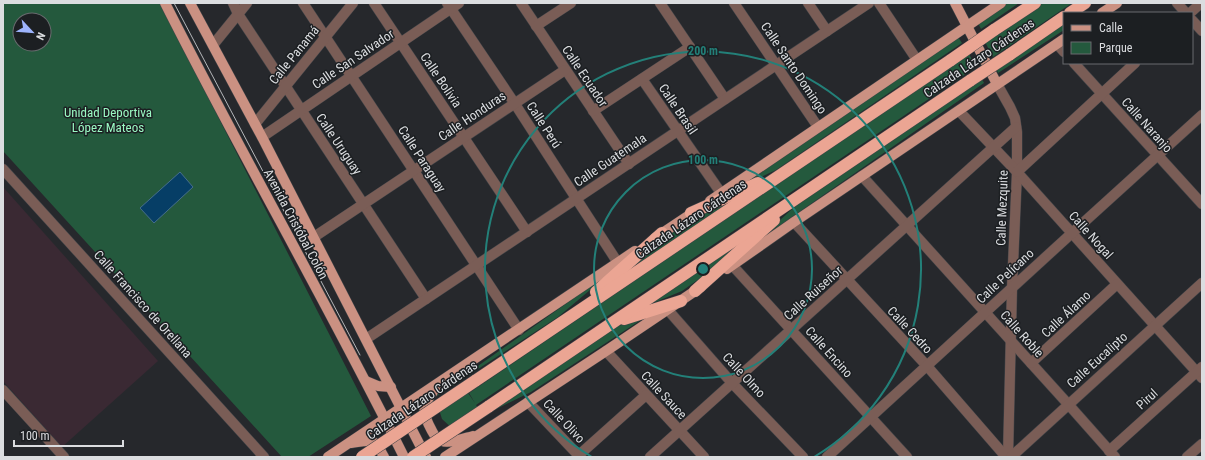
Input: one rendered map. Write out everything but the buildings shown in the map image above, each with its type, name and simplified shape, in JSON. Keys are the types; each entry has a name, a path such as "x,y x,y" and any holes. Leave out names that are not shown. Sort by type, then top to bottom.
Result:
{"highway":[{"name":"Calzada Lázaro Cárdenas","path":"362,457 1035,3"},
{"path":"1072,12 1085,3"},
{"name":"Calzada Lázaro Cárdenas","path":"413,457 1063,18"},
{"path":"691,213 788,170"},
{"path":"695,291 811,188"},
{"path":"559,324 662,233"},
{"path":"611,323 681,301"}],"main road":[{"name":"Avenida Cristóbal Colón","path":"165,3 212,95 366,381 404,457"},
{"name":"Avenida Cristóbal Colón","path":"190,3 314,237 426,457"},
{"path":"955,3 997,84"},
{"name":"Calzada Lázaro Cárdenas","path":"328,457 519,330 1001,3"},
{"path":"1104,12 1117,3"},
{"path":"451,456 479,435 668,310 794,222 1060,42"},
{"path":"366,381 378,386 391,387"},
{"path":"440,382 424,406 425,418 436,438 446,442 479,435"},
{"path":"348,444 370,441 374,442 377,444 384,457"}],"street":[{"name":"Calle Uruguay","path":"233,3 238,14 426,299"},
{"path":"213,45 247,3"},
{"name":"Calle Paraguay","path":"303,3 519,330"},
{"name":"Calle Panamá","path":"255,124 353,3"},
{"name":"Calle Bolivia","path":"374,3 527,232"},
{"name":"Calle Ecuador","path":"521,3 629,164"},
{"path":"536,26 571,3"},
{"name":"Calle Santo Domingo","path":"734,3 818,127"},
{"path":"808,3 827,31"},
{"name":"Calle Guatemala","path":"366,338 869,3"},
{"path":"879,3 917,60"},
{"path":"1177,3 1185,12"},
{"path":"1191,12 1201,3"},
{"path":"662,4 725,99"},
{"name":"Calle San Salvador","path":"262,137 452,5"},
{"name":"Calle Perú","path":"452,5 618,263"},
{"path":"1193,21 1202,31"},
{"path":"593,111 690,47"},
{"name":"Calle Naranjo","path":"1075,64 1202,204"},
{"path":"1017,172 1134,64"},
{"name":"Calle Honduras","path":"314,237 565,70"},
{"name":"Calle Brasil","path":"642,79 720,193"},
{"name":"Calle Mezquite","path":"997,84 1010,107 1016,127 1017,172 1010,341 1008,457"},
{"name":"Calle Nogal","path":"959,111 1017,172 1155,326 1200,372"},
{"name":"Calle Pelícano","path":"828,457 1202,115"},
{"name":"Calle Ruiseñor","path":"650,457 1016,127"},
{"name":"Calle Francisco de Orellana","path":"3,169 264,457"},
{"name":"Calle Roble","path":"862,176 1112,454"},
{"name":"Calle Cedro","path":"794,222 927,366 1008,457"},
{"name":"Calle Encino","path":"732,265 907,457"},
{"name":"Calle Eucalipto","path":"1008,457 1202,283"},
{"name":"Calle Álamo","path":"1031,364 1117,284"},
{"name":"Calle Olmo","path":"668,310 732,383 803,457"},
{"name":"Calle Sauce","path":"606,351 704,457"},
{"name":"Pirul","path":"1112,454 1200,372"},
{"path":"3,390 64,457"},
{"path":"579,456 646,395"},
{"name":"Calle Olivo","path":"528,402 579,456"},
{"path":"1187,457 1202,444"}],"shaded area":[{"path":"3,187 158,361 62,447 3,381"}],"green space":[{"name":"Unidad Deportiva López Mateos","path":"3,3 160,3 371,416 308,457 282,457 3,151"},
{"path":"1007,3 1019,3 981,29 978,23"},
{"path":"1043,3 1072,3 993,57 985,42"},
{"path":"1063,22 1063,31 998,73 996,68"},
{"path":"958,37 962,43 776,170 723,195"},
{"path":"969,54 976,67 476,405 482,414 456,432 442,419 436,400 461,383 475,403 469,393"},
{"path":"982,79 984,83 755,243 814,189"},
{"path":"743,195 616,278 690,217"},
{"path":"757,228 723,262 682,291 634,311"},
{"path":"615,269 558,317 420,407"},
{"path":"644,318 531,392 480,417 615,327"}],"water":[{"path":"180,172 193,187 154,223 140,208"}],"tram line":[{"path":"174,3 360,355"}]}
